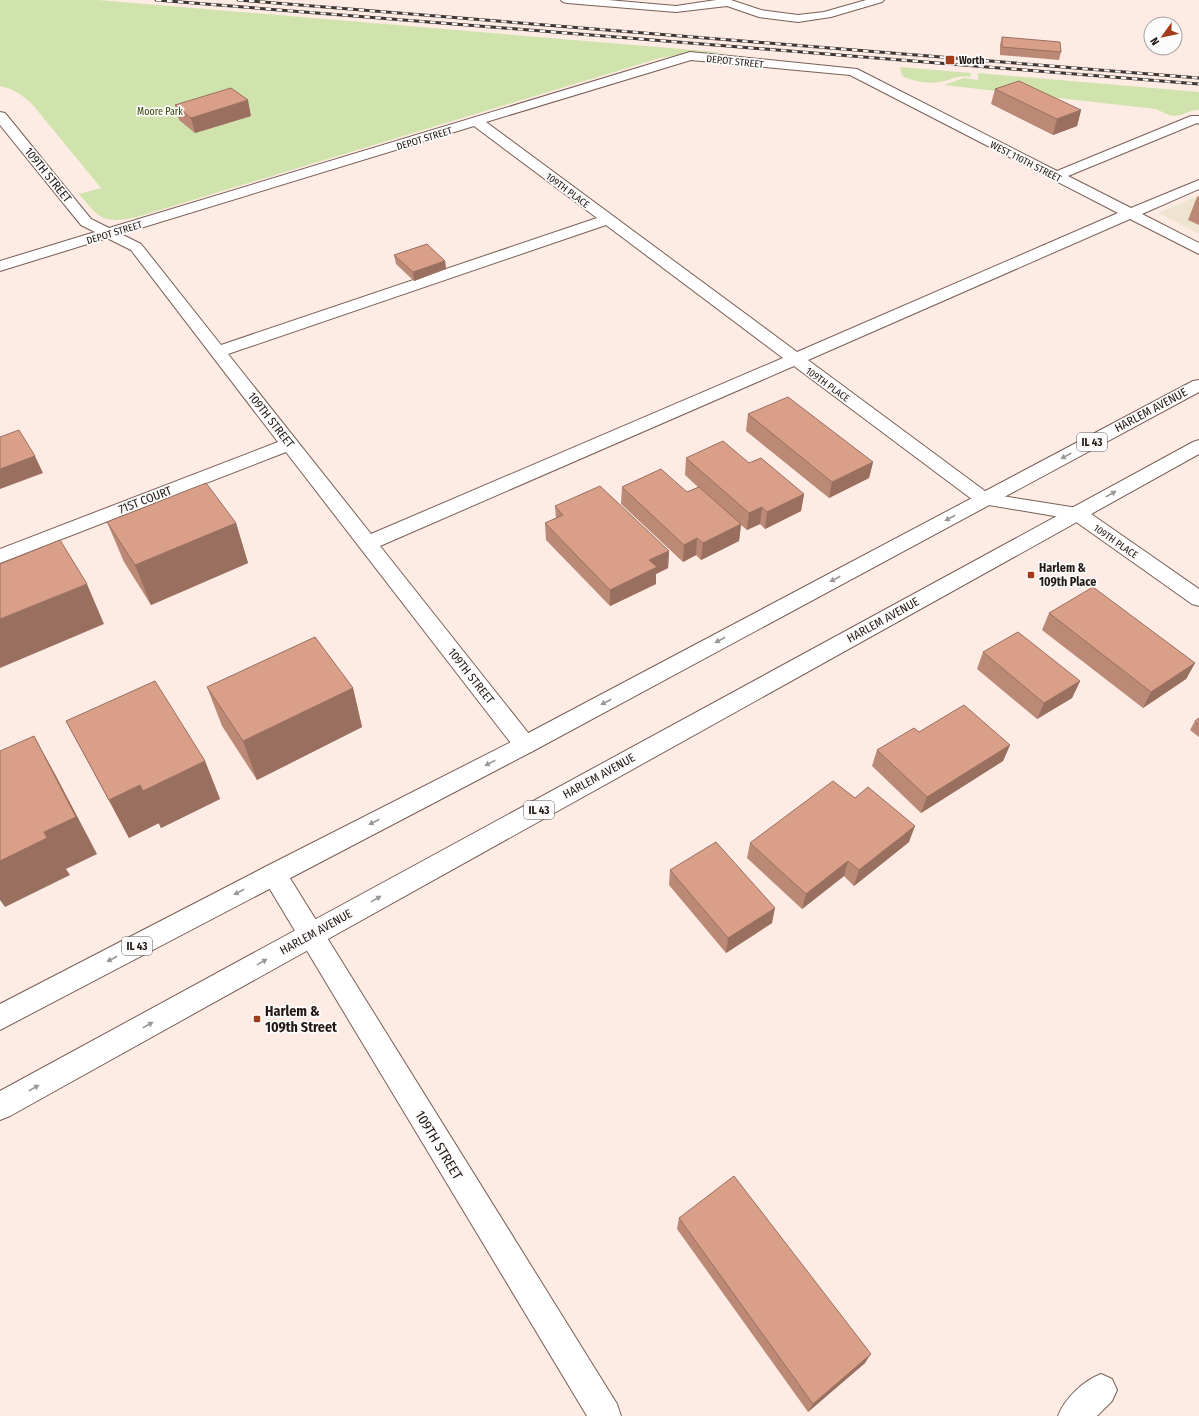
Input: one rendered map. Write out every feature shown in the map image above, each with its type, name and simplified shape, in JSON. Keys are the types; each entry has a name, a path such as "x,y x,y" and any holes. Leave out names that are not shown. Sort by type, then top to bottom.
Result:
{"street":[{"path":"567,0 633,3 676,9 725,1 756,13 778,17 798,18 823,16 878,0"},
{"name":"DEPOT STREET","path":"0,266 690,56 853,72"},
{"name":"WEST 110TH STREET","path":"853,72 1199,249"},
{"name":"109TH STREET","path":"0,116 86,222 136,247 525,745"},
{"path":"1056,176 1196,119 1199,120"},
{"name":"109TH PLACE","path":"477,122 984,500 1077,513 1199,599"},
{"path":"368,544 1199,184"},
{"path":"217,352 608,219"},
{"name":"HARLEM AVENUE","path":"0,1018 274,874 525,745 1199,385"},
{"name":"71ST COURT","path":"0,556 289,444"},
{"name":"HARLEM AVENUE","path":"0,1106 1199,446"},
{"name":"109TH STREET","path":"274,874 605,1416"},
{"path":"1074,1416 1101,1390"}],"shaded area":[{"path":"1199,195 1199,234 1159,213"}],"green space":[{"name":"Moore Park","path":"0,0 98,0 730,53 695,53 660,58 137,217 116,220 103,218 97,214 79,194 101,188 32,104 18,93 0,86"},
{"path":"900,67 971,73 970,77 957,77 935,83 920,82 902,76"},
{"path":"978,73 1199,92 1199,110 1174,116 1156,109 944,85 964,78 978,80"}],"building":[{"path":"1002,37 1060,42 1061,52 1002,47"},
{"path":"1019,81 1081,110 1057,119 995,89"},
{"path":"231,88 248,100 191,118 175,105"},
{"path":"427,244 445,261 413,272 394,255"},
{"path":"788,397 873,462 832,482 748,414"},
{"path":"19,430 35,456 0,469 0,437"},
{"path":"723,441 749,463 761,458 804,494 767,512 762,507 749,513 686,458"},
{"path":"661,469 687,492 699,487 741,524 703,543 697,538 684,545 622,487"},
{"path":"206,483 236,523 135,565 107,522"},
{"path":"600,486 669,551 649,560 657,567 610,590 545,523 563,515 555,506"},
{"path":"60,540 87,584 0,619 0,564"},
{"path":"1093,587 1195,663 1151,692 1049,613"},
{"path":"1018,632 1080,681 1044,703 983,652"},
{"path":"315,637 353,688 243,741 207,687"},
{"path":"155,681 205,761 143,791 140,785 109,800 66,721"},
{"path":"964,705 1010,745 927,797 877,750 914,728 919,732"},
{"path":"1199,718 1199,725 1195,721"},
{"path":"34,736 76,817 44,832 47,838 0,861 0,751"},
{"path":"833,781 855,798 868,787 915,826 859,870 848,861 806,894 750,843"},
{"path":"716,842 775,908 728,938 670,870"},
{"path":"734,1176 871,1354 813,1404 679,1218"}],"railway":[{"path":"156,0 1199,84"},
{"path":"238,0 1199,78"}],"place":[{"name":"Worth","path":"950,60"},
{"name":"Harlem & 109th Place","path":"1031,575"},
{"name":"Harlem & 109th Street","path":"257,1019"}]}
